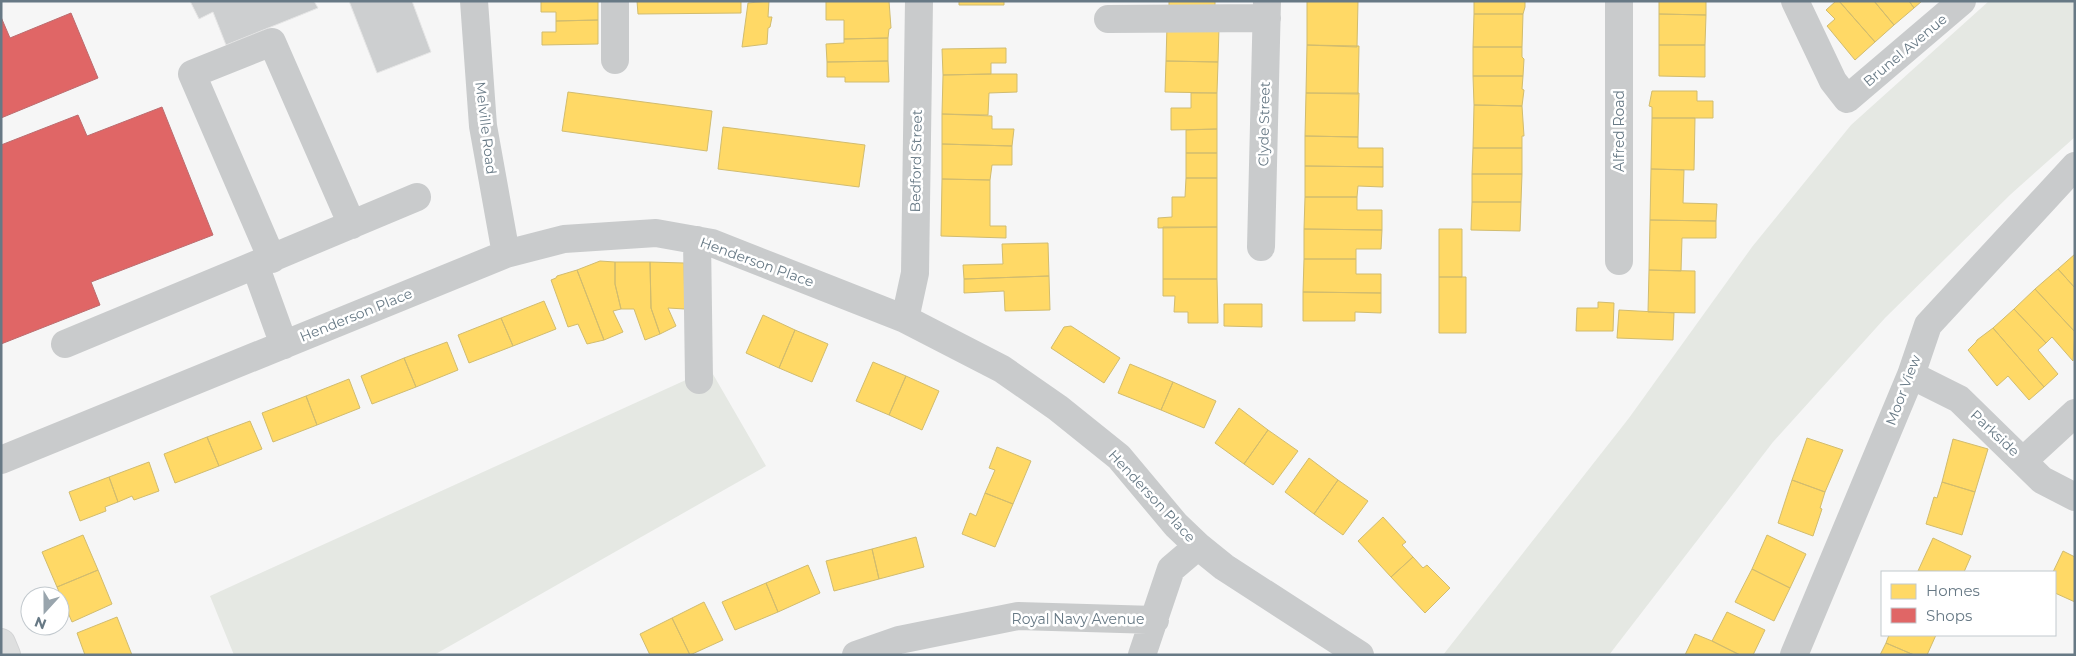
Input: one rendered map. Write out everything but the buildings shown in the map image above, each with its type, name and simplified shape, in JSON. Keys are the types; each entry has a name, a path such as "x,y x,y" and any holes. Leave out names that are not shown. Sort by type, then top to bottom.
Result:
{"main road":[{"path":"1,642 6,655"}],"street":[{"name":"Melville Road","path":"474,1 483,126 506,254"},
{"path":"615,1 615,60"},
{"name":"Bedford Street","path":"905,319 915,273 919,1"},
{"name":"Alfred Road","path":"1618,261 1619,1"},
{"name":"Brunel Avenue","path":"1795,1 1833,81 1847,99 1962,1"},
{"path":"1108,19 1267,9"},
{"name":"Clyde Street","path":"1262,247 1267,9"},
{"path":"284,345 263,262 192,74 272,42 352,225"},
{"name":"Moor View","path":"1794,655 1911,375 1928,325 2075,166"},
{"path":"66,344 417,198"},
{"name":"Henderson Place","path":"1,460 506,254 564,239 656,233 712,243 905,319 1002,369 1058,408 1119,457 1176,525 1198,546"},
{"path":"697,240 699,380"},
{"name":"Parkside","path":"1911,375 1958,399 2042,480 2075,497"},
{"path":"2023,461 2075,413"},
{"path":"1142,655 1171,568 1198,546 1224,566 1360,655"},
{"name":"Royal Navy Avenue","path":"856,655 899,640 1018,616 1155,620"}],"shaded area":[{"path":"1989,1 2075,1 2075,137 2011,194 1885,318 1773,442 1609,655 1443,655 1629,418 1752,247 1851,125"},
{"path":"710,369 766,466 434,655 234,655 210,596"}]}
